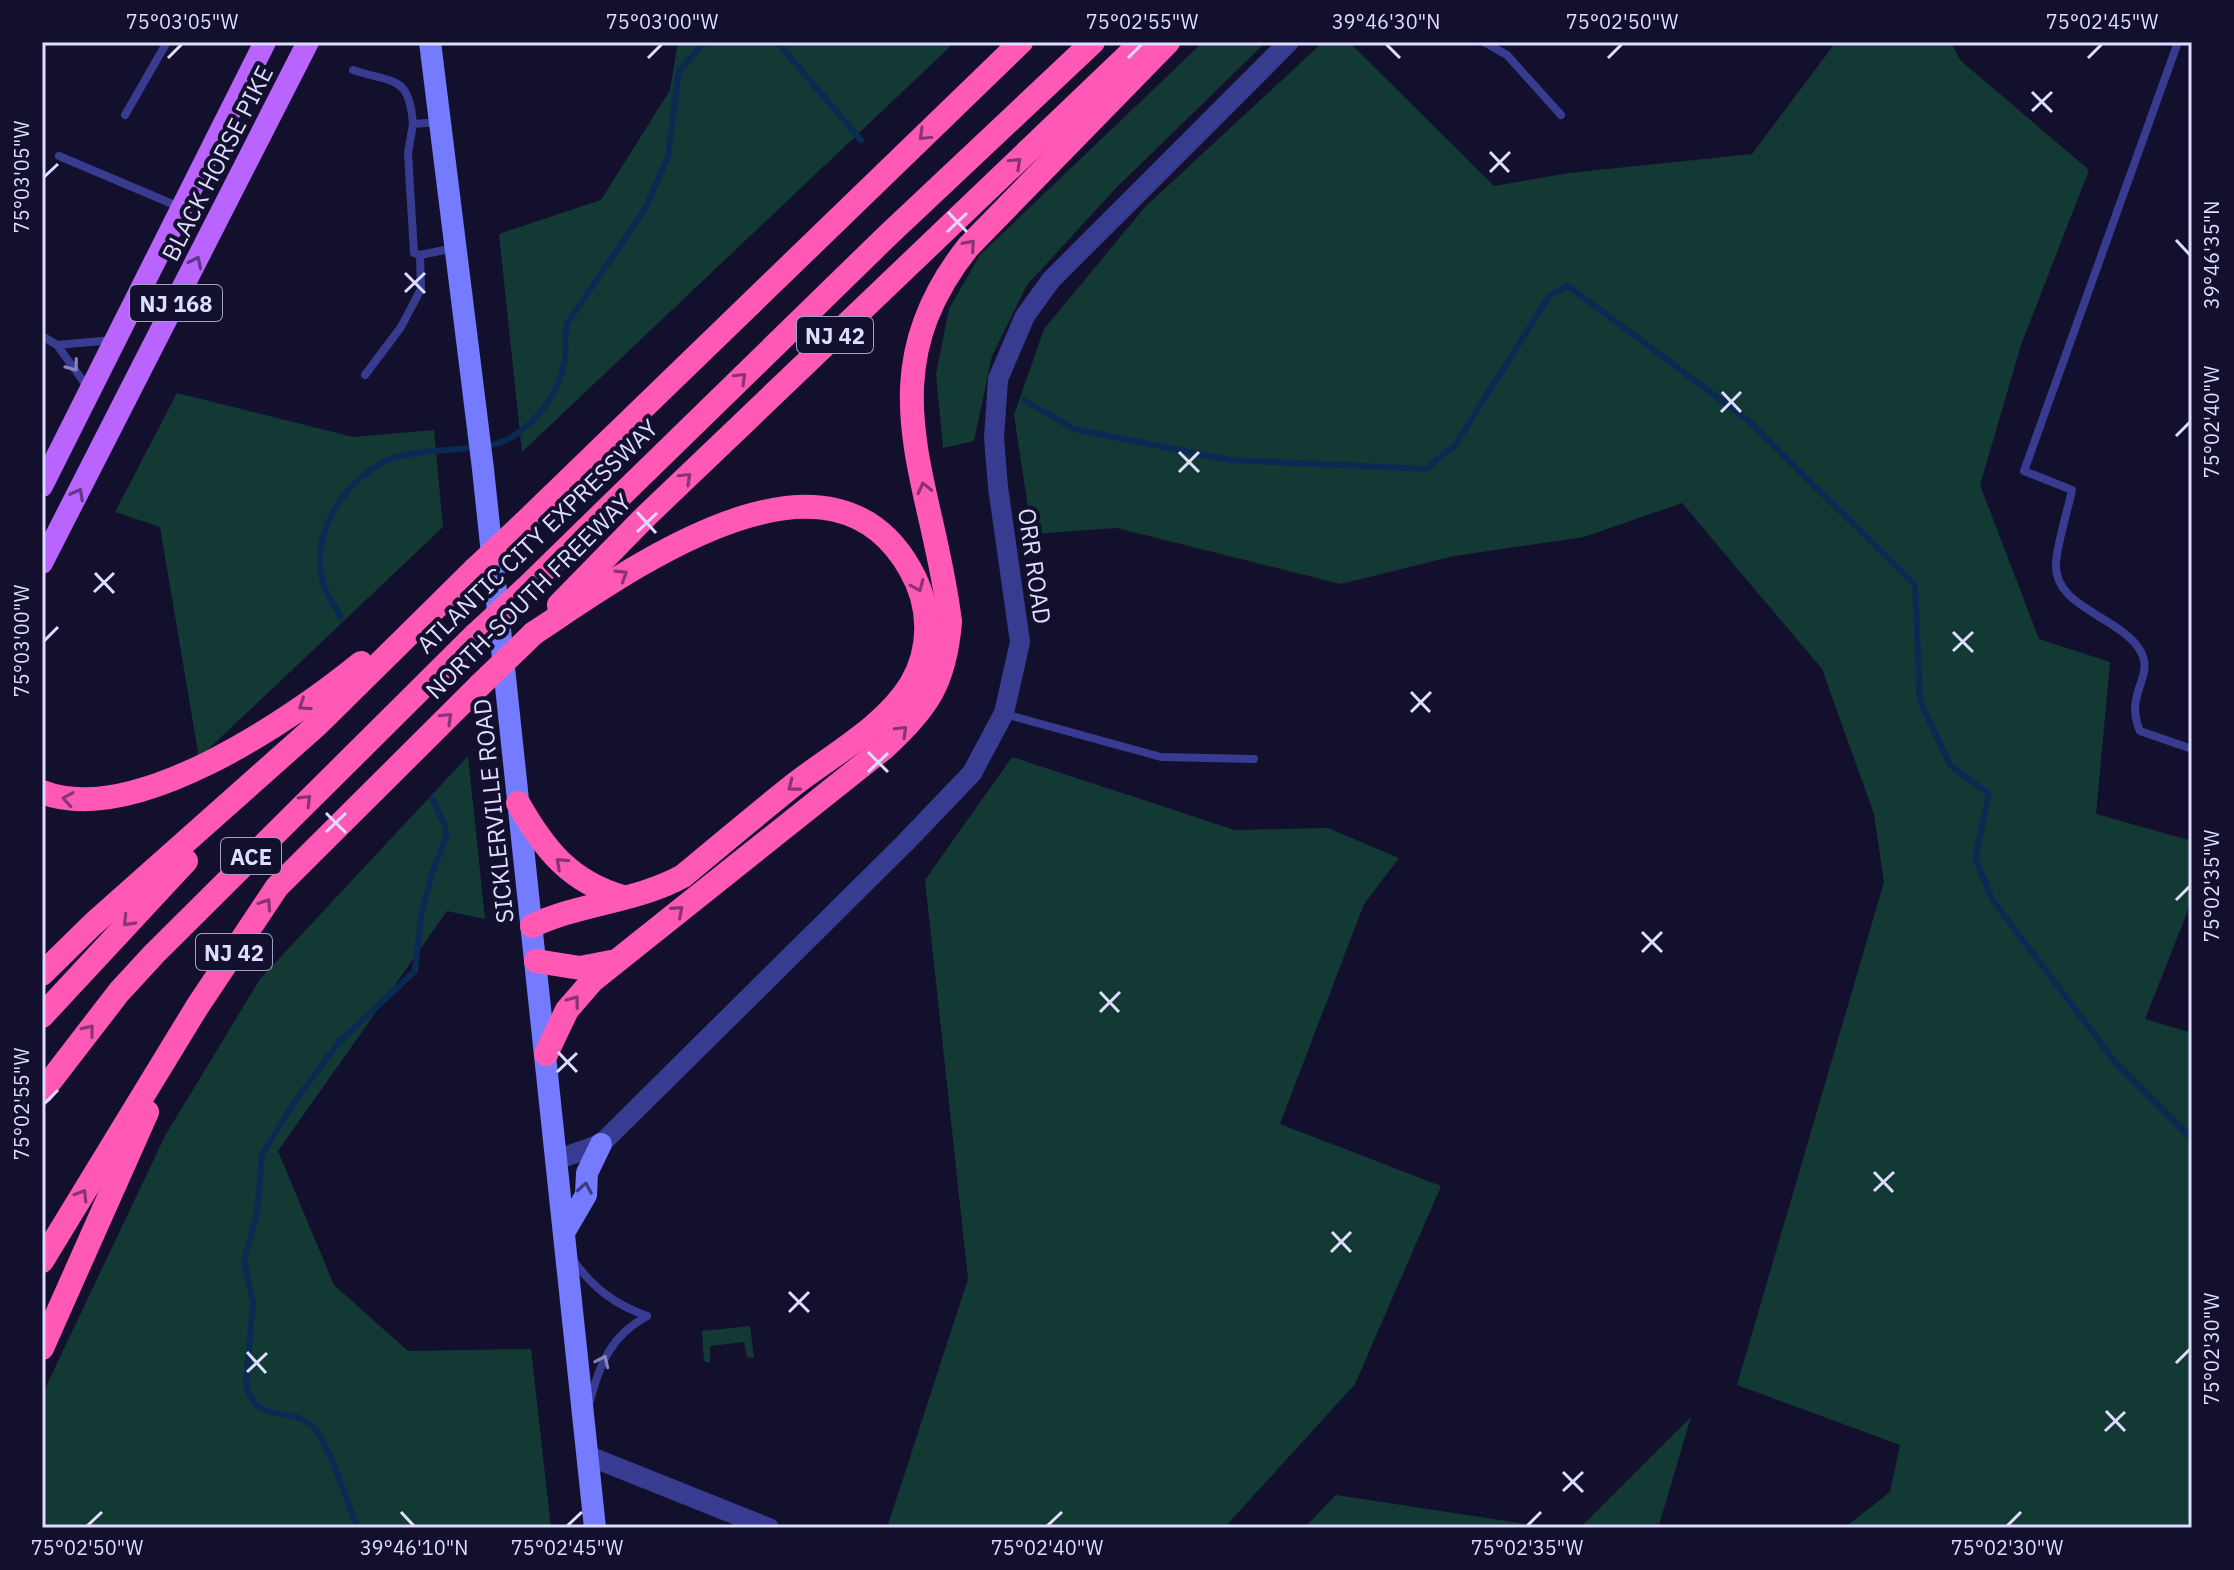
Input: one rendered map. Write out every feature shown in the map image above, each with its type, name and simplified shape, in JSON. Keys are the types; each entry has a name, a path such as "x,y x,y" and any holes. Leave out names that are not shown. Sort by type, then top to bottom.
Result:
{"highway":[{"path":"42,974 93,924 318,724 1021,42"},
{"name":"ATLANTIC CITY EXPRESSWAY","path":"42,1092 119,992 154,954 475,635 888,235 1093,42"},
{"name":"NORTH-SOUTH FREEWAY","path":"42,1261 181,1034 277,887 534,633 644,518 1142,42"},
{"path":"546,1054 579,994 617,960 884,748 921,712 936,689 947,656 950,622 910,413 912,367 921,325 945,275 968,247 1168,42"},
{"path":"532,926 580,907 666,886 683,876 890,709 919,671 927,620 921,589 904,557 878,530 844,514 808,508 770,510 696,534 634,568 534,633"},
{"path":"42,792 63,800 109,800 173,782 326,691 474,570"},
{"name":"ACE","path":"42,1016 101,949 318,724"},
{"path":"518,803 538,839 559,864 587,884 625,897"},
{"path":"536,961 580,968 617,960"},
{"path":"42,1348 181,1034"}],"main road":[{"name":"BLACK HORSE PIKE","path":"42,486 132,314 265,42"},
{"name":"BLACK HORSE PIKE","path":"42,563 308,42"},
{"name":"SICKLERVILLE ROAD","path":"430,42 479,444 595,1528"},
{"path":"132,314 163,329"},
{"path":"566,1241 586,1195 587,1173 601,1144"}],"street":[{"name":"ORR ROAD","path":"556,1160 601,1144 896,853 972,773 1004,713 1020,642 994,438 998,379 1025,316 1051,280 1289,42"},
{"path":"589,1456 739,1523 769,1528"}],"lane":[{"path":"125,115 167,42"},
{"path":"1484,42 1507,55 1561,115"},
{"path":"2178,42 2024,471 2072,490 2056,564 2057,579 2070,596 2117,626 2136,643 2144,658 2144,674 2134,696 2134,718 2140,731 2192,749"},
{"path":"353,70 405,88 410,96 413,124 408,153 414,253 420,255 455,248"},
{"path":"413,124 439,122"},
{"path":"59,156 182,208"},
{"path":"365,375 401,327 421,289 420,255"},
{"path":"42,336 57,345 91,392"},
{"path":"57,345 118,340"},
{"path":"1004,713 1161,757 1254,759"},
{"path":"566,1241 588,1280 611,1300 647,1316 630,1326 612,1343 599,1366 584,1422"}],"green space":[{"path":"678,42 955,42 522,452 499,234 601,200 670,90"},
{"path":"1203,42 1266,42 1115,189 1027,285 992,356 974,441 943,448 936,374 949,309 980,255"},
{"path":"1323,42 1349,42 1494,186 1569,173 1752,154 1836,42 1951,42 1960,60 2089,170 2021,345 1980,485 2039,639 2110,662 2096,814 2192,841 2192,900 2145,1019 2192,1033 2192,1528 1844,1528 1890,1492 1900,1445 1737,1385 1884,882 1874,814 1822,669 1682,503 1584,537 1454,556 1341,584 1117,528 1032,534 1014,415 1044,329 1145,207"},
{"path":"177,393 353,437 434,430 443,527 199,758 160,527 115,512"},
{"path":"468,756 485,919 447,911 278,1151 334,1285 408,1351 531,1349 551,1528 42,1528 42,1395 165,1136 260,979"},
{"path":"1012,757 1235,830 1328,828 1399,858 1364,904 1280,1124 1441,1186 1355,1384 1224,1528 887,1528 968,1279 925,880"},
{"path":"750,1326 754,1358 747,1357 744,1342 710,1346 710,1363 704,1361 702,1331"},
{"path":"1691,1417 1658,1528 1580,1528"},
{"path":"1336,1495 1552,1528 1304,1528"}],"waterway":[{"path":"486,446 514,436 527,426 555,389 565,359 568,322 646,207 668,156 679,71 705,42"},
{"path":"777,42 861,140"},
{"path":"1024,400 1074,429 1230,460 1426,469 1455,445 1550,295 1568,286 1749,421 1915,585 1920,701 1950,765 1989,794 1975,858 1992,899 2115,1062 2192,1139"},
{"path":"341,617 325,589 320,567 325,530 343,497 369,471 394,458 475,447"},
{"path":"358,1528 318,1433 302,1419 265,1410 251,1397 246,1384 253,1302 244,1261 257,1214 262,1154 296,1100 339,1042 415,971 421,917 432,873 446,837 445,826 432,798"}]}
